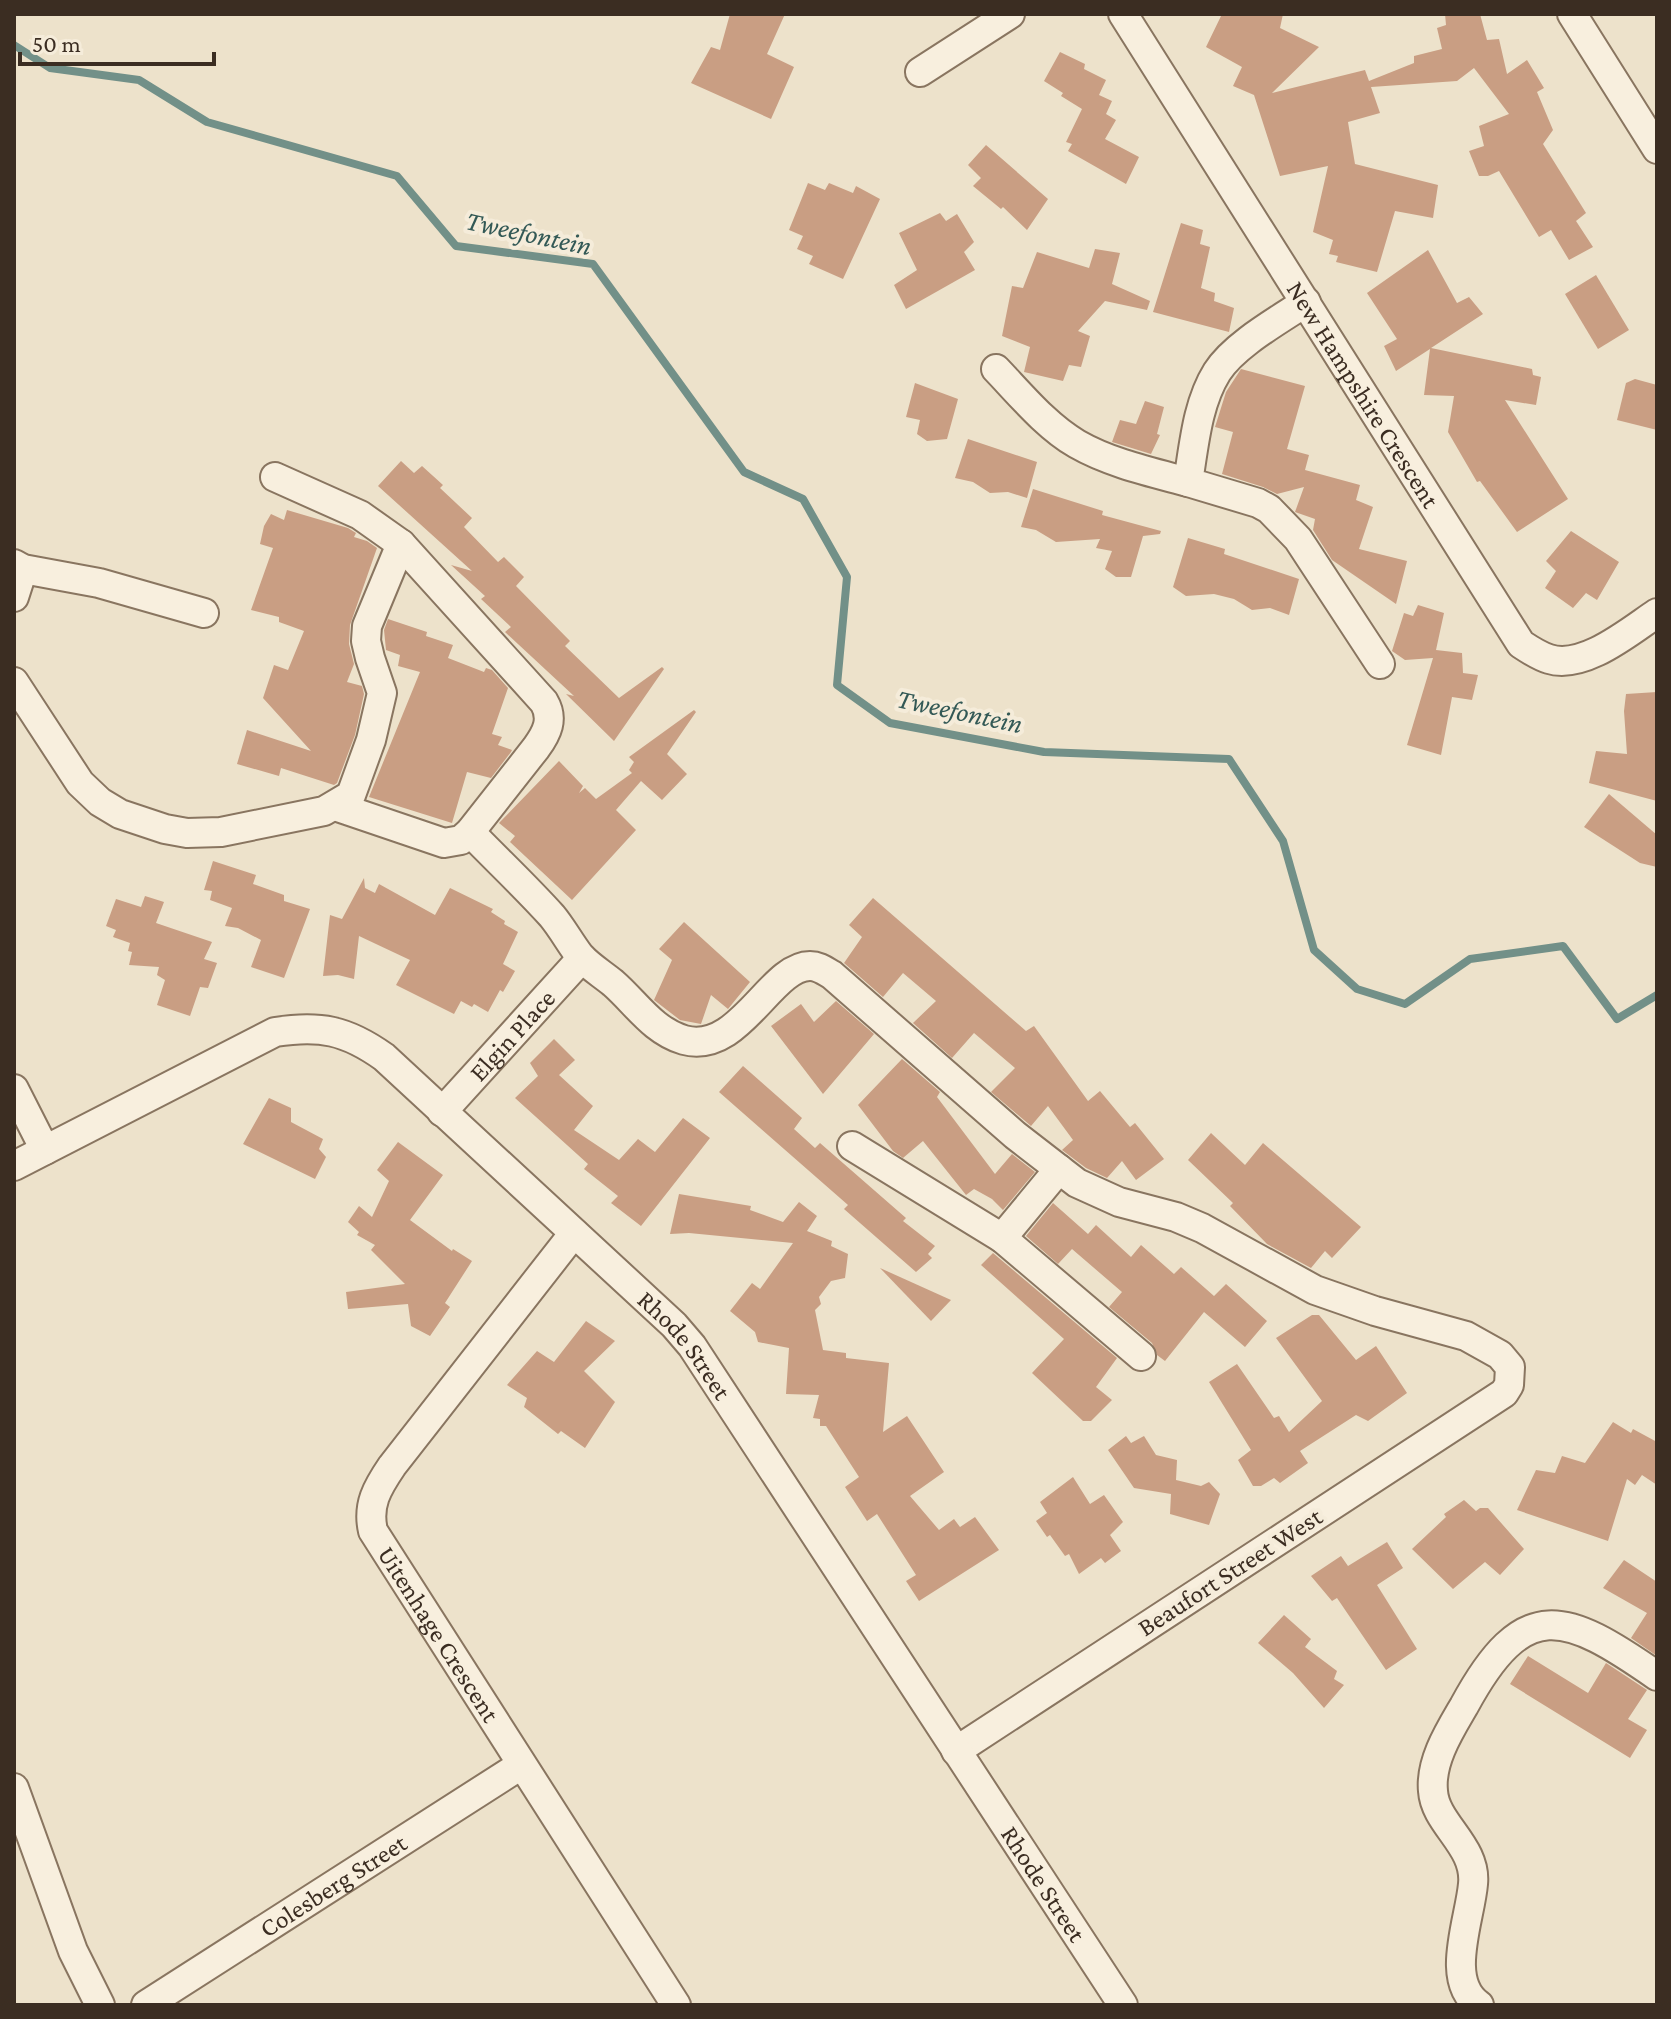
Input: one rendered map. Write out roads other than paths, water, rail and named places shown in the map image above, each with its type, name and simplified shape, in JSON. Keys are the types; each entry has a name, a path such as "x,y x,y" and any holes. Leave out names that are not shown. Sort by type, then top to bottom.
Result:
{"street":[{"path":"920,72 1010,14"},
{"name":"New Hampshire Crescent","path":"1123,14 1521,644 1552,661 1586,656 1604,648 1657,613"},
{"path":"1572,14 1657,149"},
{"path":"1188,482 1203,403 1218,370 1261,332 1306,302"},
{"path":"996,369 1059,432 1076,444 1108,458 1269,509 1298,539 1380,664"},
{"path":"275,477 334,501 401,544 544,702 550,716 546,734 461,840 444,843 335,806"},
{"path":"14,682 80,783 100,802 141,823 187,833 221,832 304,816 335,806 351,795 357,783 379,715 382,693 366,641 367,626 401,544"},
{"path":"14,597 19,567 99,583 204,613"},
{"path":"470,832 553,917 582,958 651,1021 673,1036 688,1041 710,1040 726,1032 791,972 809,966 832,975 1015,1135 1059,1169 1002,1238"},
{"name":"Elgin Place","path":"442,1112 582,958"},
{"name":"Rhode Street","path":"14,1166 265,1035 315,1027 331,1030 368,1046 674,1325 692,1346 1123,2005"},
{"path":"14,1089 45,1150"},
{"path":"852,1146 1002,1238 1141,1356"},
{"name":"Beaufort Street West","path":"956,1751 1504,1393 1509,1385 1510,1367 1500,1355 1466,1336 1375,1311 1315,1290 1225,1239 1176,1217 1096,1193 1059,1169"},
{"name":"Uitenhage Crescent","path":"574,1233 378,1486 371,1506 373,1531 676,2005"},
{"path":"1479,2005 1472,2000 1461,1980 1474,1881 1472,1865 1435,1803 1433,1791 1433,1779 1446,1738 1479,1677 1510,1640 1537,1627 1554,1625 1593,1634 1657,1676"},
{"name":"Colesberg Street","path":"146,2005 521,1765"},
{"path":"14,1788 73,1951 100,2005"}],"waterway":[{"name":"Tweefontein","path":"14,45 50,68 139,80 207,122 397,176 456,246 593,264 744,472 803,499 847,577 837,685 890,723 1044,752 1229,759 1283,841 1314,950 1357,989 1405,1004 1470,959 1563,946 1617,1019 1657,995"}]}
